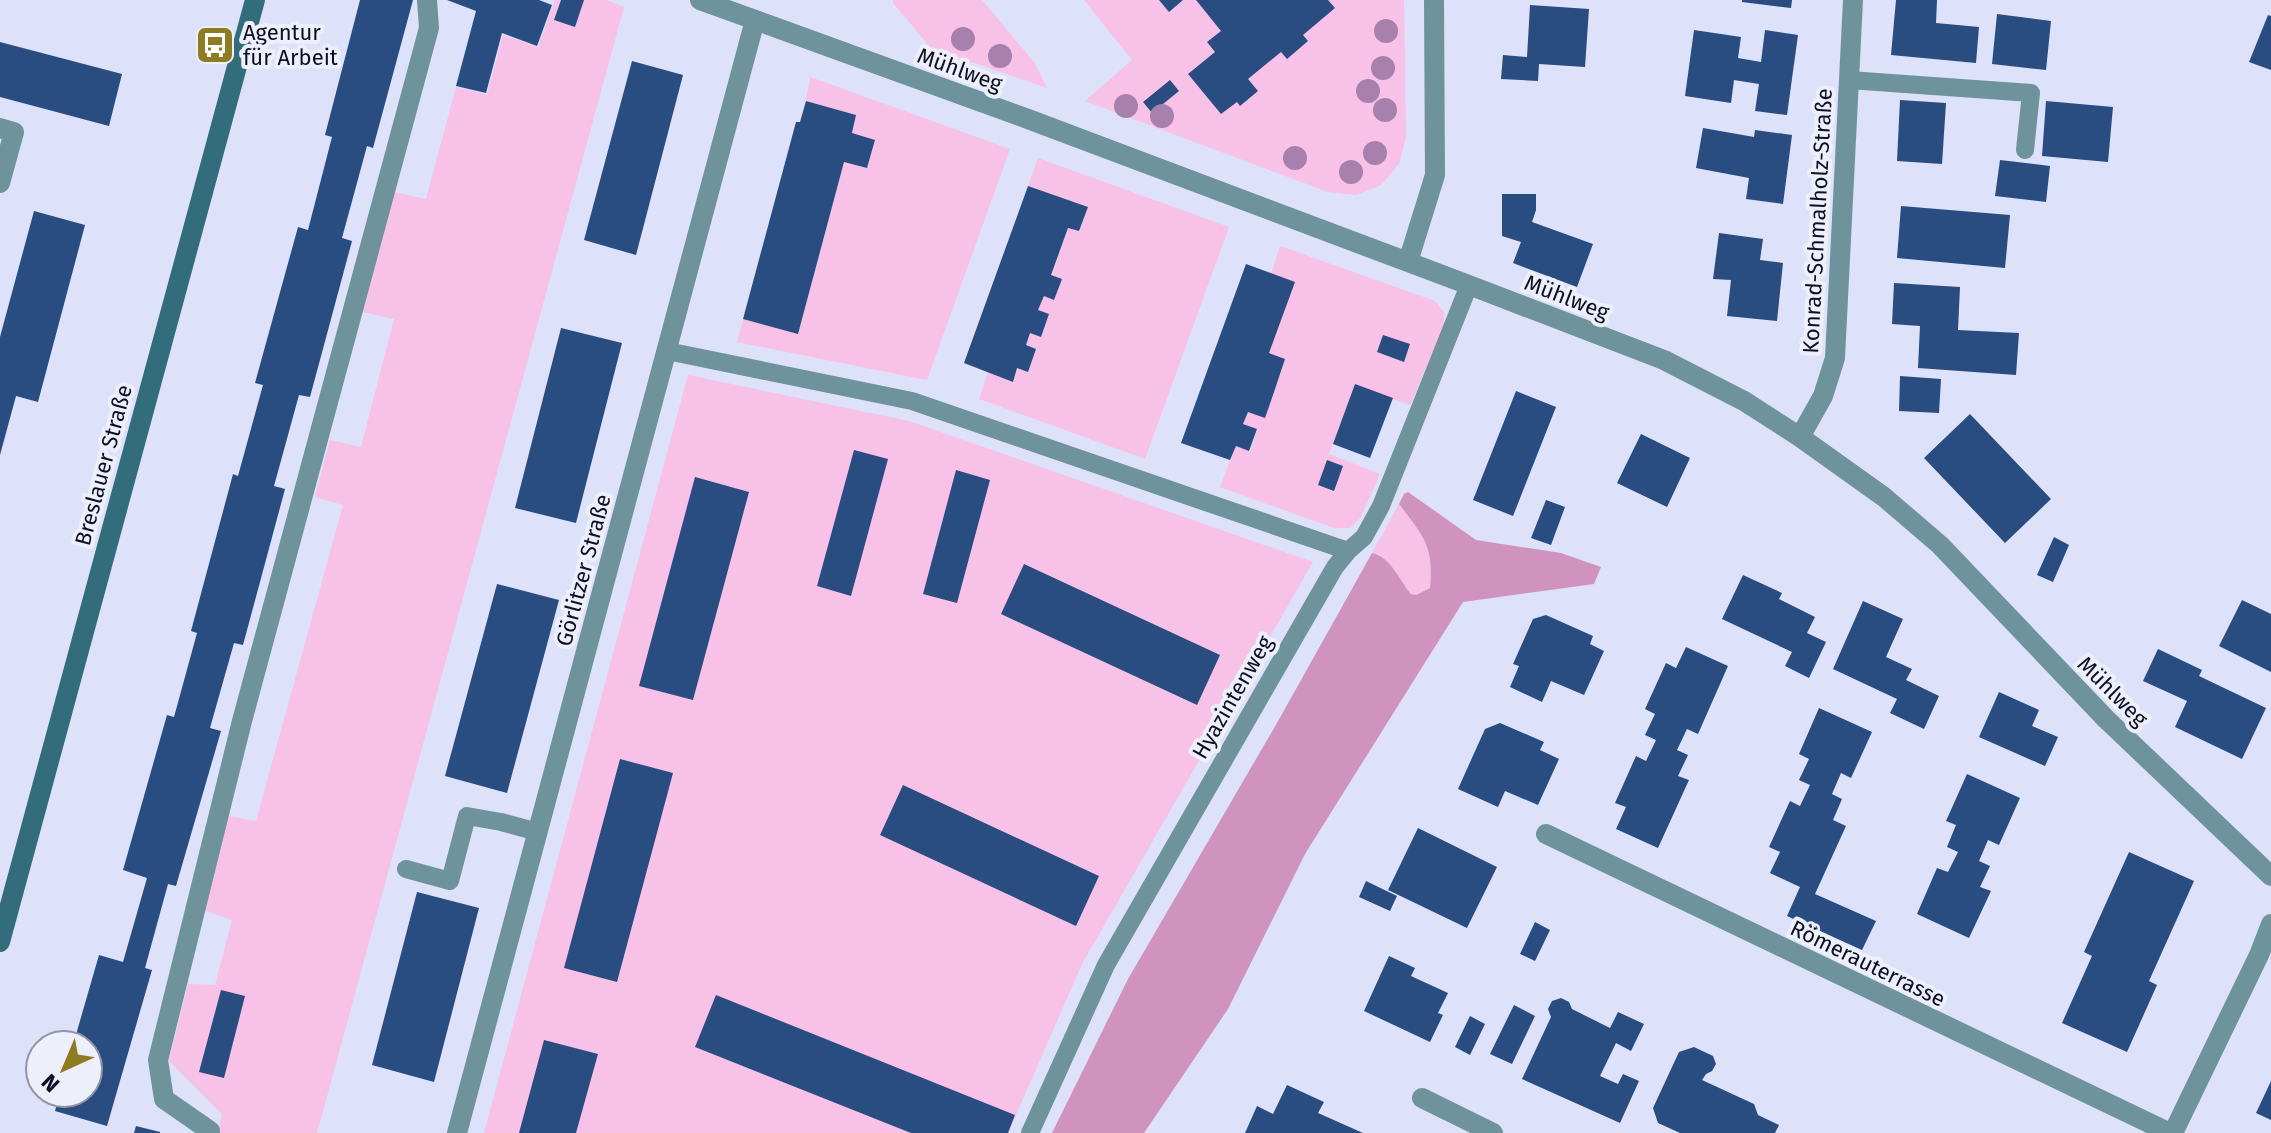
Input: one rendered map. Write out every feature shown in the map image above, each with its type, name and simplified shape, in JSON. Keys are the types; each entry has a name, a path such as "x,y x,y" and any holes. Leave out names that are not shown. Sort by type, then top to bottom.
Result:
{"main road":[{"name":"Breslauer Straße","path":"0,942 255,0"}],"street":[{"path":"210,1133 164,1099 158,1060 242,721 429,28 427,0"},
{"name":"Mühlweg","path":"700,0 1028,119 1469,285 1664,360 1744,401 1884,497 1940,545 2106,719 2271,876"},
{"path":"1408,262 1435,175 1434,0"},
{"name":"Konrad-Schmalholz-Straße","path":"1800,437 1823,396 1835,358 1853,0"},
{"name":"Görlitzer Straße","path":"457,1133 755,20"},
{"path":"0,183 7,130"},
{"name":"Römerauterrasse","path":"1546,834 2171,1133"},
{"path":"2171,1133 2259,955 2271,924"},
{"path":"1422,1098 1493,1133"}],"lane":[{"path":"1849,80 2031,93 2025,150"},
{"name":"Hyazintenweg","path":"1030,1133 1106,965 1335,567 1364,537 1381,506 1469,285"},
{"path":"667,351 912,401 1348,551"},
{"path":"406,869 450,881 467,816 538,832"}],"shaded area":[{"path":"555,0 606,0 624,7 317,1133 218,1133 222,1114 169,1061 188,984 215,985 232,920 201,909 228,816 256,821 343,505 315,497 330,440 361,447 394,319 362,312 394,192 426,199 456,87 487,95 503,35 538,47"},
{"path":"893,0 982,0 1034,62 1047,88 931,48"},
{"path":"1084,0 1404,0 1406,137 1399,164 1381,185 1356,195 1328,192 1085,101 1132,60"},
{"path":"810,77 1010,149 927,380 737,342 743,319 798,333 844,162 867,168 875,140 852,133 856,115 806,101"},
{"path":"1038,158 1229,227 1145,459 979,399 988,372 1012,381 1017,368 1028,372 1036,349 1026,345 1030,333 1041,337 1049,315 1038,310 1044,296 1054,299 1061,279 1051,275 1068,228 1079,231 1088,208 1028,186"},
{"path":"1280,246 1435,301 1444,312 1444,326 1410,405 1355,385 1329,454 1380,474 1361,517 1350,528 1334,528 1220,487 1236,446 1250,451 1257,430 1243,424 1248,412 1265,417 1273,395 1269,353 1271,274"},
{"path":"688,375 909,421 1313,562 1082,964 1008,1133 484,1133"},
{"path":"1408,492 1476,540 1561,553 1601,567 1594,584 1463,602 1305,854 1228,1009 1144,1133 1052,1133 1128,979 1372,553 1390,564 1411,594 1416,595 1430,588 1430,561 1425,542 1399,504"},
{"path":"1399,504 1425,542 1430,561 1430,588 1416,595 1411,594 1380,555 1372,553"}],"building":[{"path":"360,0 413,0 373,148 367,146 342,238 352,241 310,397 299,395 274,486 285,489 243,645 234,643 210,728 221,731 176,886 168,884 145,968 152,970 107,1126 55,1111 104,1109 104,1029 78,1029 99,955 123,962 147,878 123,870 167,715 174,717 197,633 191,631 233,474 238,476 263,385 255,383 298,227 308,230 332,137 325,135"},
{"path":"447,0 539,0 552,5 537,46 502,33 486,93 456,86 476,11"},
{"path":"561,0 584,0 575,27 554,20"},
{"path":"1159,0 1183,0 1169,12"},
{"path":"1196,0 1328,0 1335,8 1303,35 1308,41 1287,59 1281,52 1248,79 1258,91 1240,106 1237,102 1221,114 1188,74 1215,52 1207,42 1221,31"},
{"path":"1742,0 1792,0 1791,8"},
{"path":"1896,0 1937,0 1936,23 1979,27 1976,63 1891,55"},
{"path":"1530,5 1589,9 1585,67 1539,64 1538,81 1501,79 1503,55 1527,57"},
{"path":"1997,14 2051,21 2046,70 1992,64"},
{"path":"2268,15 2271,16 2271,70 2249,62"},
{"path":"1694,30 1741,37 1738,58 1761,62 1765,30 1798,35 1787,115 1755,111 1759,84 1734,80 1731,103 1685,96"},
{"path":"0,42 122,74 109,126 0,97"},
{"path":"632,61 683,75 636,255 584,240"},
{"path":"1170,80 1179,91 1152,113 1143,102"},
{"path":"1900,100 1946,103 1942,164 1897,161"},
{"path":"806,101 856,115 852,133 875,140 867,168 844,162 798,334 743,319 796,122 800,122"},
{"path":"2046,101 2113,107 2108,162 2042,156"},
{"path":"1703,128 1754,137 1755,130 1792,135 1783,204 1746,199 1749,178 1696,168"},
{"path":"2000,160 2050,166 2046,202 1995,196"},
{"path":"1028,186 1088,207 1079,231 1068,228 1051,275 1062,279 1054,300 1044,296 1038,310 1049,314 1041,337 1030,333 1026,345 1036,349 1028,372 1017,368 1013,382 964,363"},
{"path":"1502,194 1536,194 1532,222 1593,244 1577,287 1513,263 1521,242 1502,236"},
{"path":"1901,206 2010,215 2005,268 1897,258"},
{"path":"34,211 85,225 38,402 16,396 0,455 0,337"},
{"path":"1719,233 1763,239 1760,260 1783,263 1777,321 1727,316 1731,280 1713,279"},
{"path":"1246,264 1295,282 1269,353 1285,359 1265,418 1248,412 1243,424 1257,429 1249,451 1236,446 1230,460 1181,443"},
{"path":"1894,283 1960,287 1958,330 2019,333 2016,375 1918,368 1920,326 1892,324"},
{"path":"561,328 622,343 576,523 515,508"},
{"path":"1383,335 1410,344 1404,362 1377,352"},
{"path":"1900,376 1941,379 1939,413 1899,411"},
{"path":"1355,384 1393,398 1370,458 1333,444"},
{"path":"1516,391 1556,407 1513,516 1473,500"},
{"path":"1970,414 2051,499 2005,543 1924,458"},
{"path":"1641,434 1690,458 1667,507 1617,483"},
{"path":"854,450 888,459 851,596 817,586"},
{"path":"1327,460 1343,466 1334,491 1318,485"},
{"path":"956,470 990,480 957,603 923,594"},
{"path":"695,477 749,492 693,700 639,686"},
{"path":"1546,500 1565,507 1551,545 1531,538"},
{"path":"2054,537 2069,545 2053,582 2037,575"},
{"path":"1024,564 1220,655 1197,705 1001,614"},
{"path":"1743,575 1782,593 1779,599 1815,617 1807,633 1826,642 1809,678 1785,666 1792,652 1722,619"},
{"path":"497,584 559,600 507,793 445,776"},
{"path":"2242,600 2271,614 2271,672 2219,646"},
{"path":"1863,601 1903,619 1886,657 1912,669 1906,680 1939,696 1924,729 1890,713 1897,699 1833,669"},
{"path":"1546,615 1593,636 1590,644 1604,651 1584,695 1551,681 1542,702 1510,687 1519,666 1513,664 1533,619"},
{"path":"1686,647 1728,666 1698,734 1687,729 1677,750 1688,755 1678,776 1689,780 1658,848 1616,829 1626,807 1615,803 1636,756 1646,761 1656,740 1645,735 1655,714 1645,709 1666,663 1676,668"},
{"path":"2158,649 2202,670 2199,676 2266,708 2242,759 2175,727 2187,701 2143,681"},
{"path":"1999,692 2039,710 2032,726 2058,737 2045,766 1979,737"},
{"path":"1819,708 1872,732 1851,778 1841,773 1832,794 1842,799 1833,820 1846,826 1815,894 1876,921 1862,950 1787,916 1800,887 1770,873 1780,852 1769,847 1790,801 1800,806 1810,785 1799,780 1809,759 1799,754"},
{"path":"1500,723 1544,742 1540,750 1559,759 1538,805 1505,791 1498,807 1458,789 1485,729"},
{"path":"620,759 673,773 617,982 564,968"},
{"path":"1967,774 2020,798 1999,845 1988,840 1979,861 1990,866 1980,887 1991,891 1969,938 1917,914 1937,868 1948,872 1958,852 1947,847 1956,825 1946,821"},
{"path":"903,785 1099,876 1076,926 880,835"},
{"path":"1418,828 1497,867 1467,928 1388,890"},
{"path":"2129,852 2194,881 2149,981 2157,985 2127,1052 2062,1023 2092,956 2084,952"},
{"path":"1366,881 1397,896 1390,911 1359,897"},
{"path":"417,892 479,908 434,1082 372,1065"},
{"path":"1535,922 1550,930 1535,961 1520,954"},
{"path":"1389,956 1415,968 1411,976 1448,993 1438,1013 1443,1015 1430,1042 1364,1011"},
{"path":"221,990 245,996 224,1078 199,1072"},
{"path":"716,995 1015,1115 1008,1133 911,1133 695,1047"},
{"path":"1561,998 1569,1002 1572,1009 1610,1028 1618,1012 1644,1024 1631,1051 1616,1043 1600,1076 1618,1084 1623,1074 1639,1081 1620,1123 1522,1079 1551,1017 1548,1009 1552,1001"},
{"path":"1514,1005 1535,1016 1512,1064 1490,1054"},
{"path":"1470,1016 1485,1024 1470,1055 1455,1047"},
{"path":"544,1040 598,1054 576,1133 519,1133"},
{"path":"1694,1047 1713,1056 1716,1064 1702,1080 1754,1104 1758,1115 1779,1125 1775,1133 1680,1133 1658,1123 1653,1108 1679,1052"},
{"path":"2271,1081 2271,1120 2256,1113"},
{"path":"1287,1085 1324,1102 1318,1113 1363,1133 1245,1133 1257,1106 1273,1114"},
{"path":"136,1126 160,1132 160,1133 134,1133"}],"place":[{"name":"Agentur für Arbeit","path":"215,45"}]}
